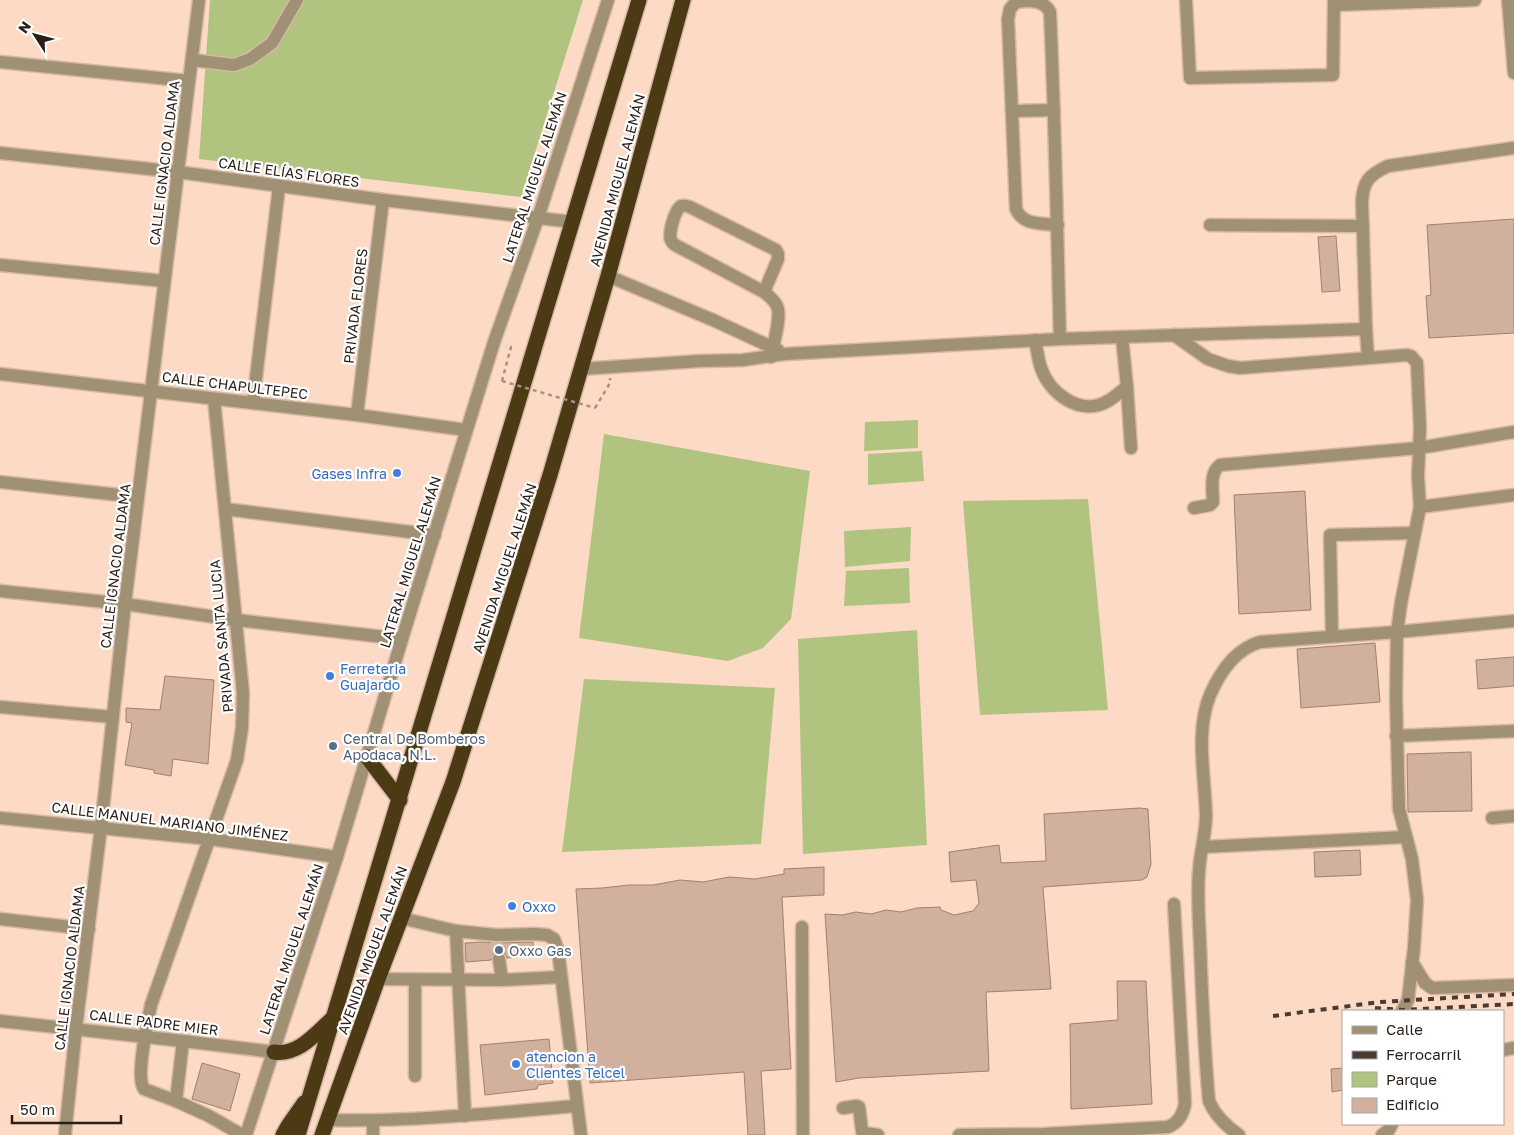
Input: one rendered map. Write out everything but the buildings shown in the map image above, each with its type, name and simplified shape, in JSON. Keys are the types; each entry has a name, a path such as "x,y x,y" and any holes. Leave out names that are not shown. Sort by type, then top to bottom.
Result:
{"highway":[{"name":"AVENIDA MIGUEL ALEMÁN","path":"298,1135 312,1094 639,0"},
{"name":"AVENIDA MIGUEL ALEMÁN","path":"322,1135 378,979 453,782 550,475 608,276 683,0"},
{"path":"367,757 400,800"},
{"path":"274,1052 284,1054 294,1050 309,1040 335,1016"},
{"path":"283,1135 312,1094"}],"street":[{"name":"CALLE IGNACIO ALDAMA","path":"65,1135 150,390 199,0"},
{"path":"192,60 234,65 250,59 272,43 297,0"},
{"name":"LATERAL MIGUEL ALEMÁN","path":"246,1135 337,857 494,342 538,218 608,0"},
{"path":"1058,225 1029,222 1022,218 1016,209 1008,19 1010,9 1016,2 1028,0 1042,1 1050,12 1058,225 1060,339"},
{"path":"1186,0 1190,78 1332,75 1334,2 1475,0"},
{"path":"1508,0 1514,73"},
{"path":"0,62 189,81"},
{"path":"1012,111 1054,110"},
{"path":"1368,358 1362,192 1367,180 1388,166 1514,148"},
{"name":"CALLE ELÍAS FLORES","path":"0,153 178,172 278,187 573,222"},
{"path":"253,403 278,187"},
{"name":"PRIVADA FLORES","path":"357,415 382,200"},
{"path":"764,292 778,259 776,250 690,207 680,207 671,230 670,237 672,242 764,292 773,299 778,307 779,316 772,352"},
{"path":"1210,225 1363,226"},
{"path":"0,264 164,281"},
{"path":"608,276 713,320 772,352 784,354 1035,340 1366,329"},
{"path":"1174,335 1208,359 1240,368 1407,355 1411,356 1417,363 1420,428 1418,477 1420,507 1397,632 1396,736 1399,809 1412,859 1417,900 1408,1000 1403,1010"},
{"path":"1122,337 1131,448"},
{"path":"1035,340 1041,368 1051,386 1068,402 1087,408 1107,402 1127,386"},
{"path":"581,369 743,360 772,352"},
{"name":"CALLE CHAPULTEPEC","path":"0,374 150,390 466,430"},
{"name":"PRIVADA SANTA LUCIA","path":"176,1101 144,1089 141,1085 140,1077 145,1036 151,1005 237,760 242,728 243,693 214,399"},
{"path":"1194,508 1210,505 1213,502 1213,474 1220,465 1419,448 1514,432"},
{"path":"0,482 138,497"},
{"path":"1420,507 1514,495"},
{"path":"224,509 434,535"},
{"path":"1332,636 1330,535 1414,533"},
{"path":"0,591 125,604 236,620 402,639"},
{"path":"1239,1135 1220,1119 1212,1109 1209,1101 1202,996 1199,871 1206,815 1202,740 1210,695 1220,677 1237,654 1253,644 1269,640 1397,632 1514,621"},
{"path":"0,707 113,717"},
{"path":"1396,736 1514,731"},
{"path":"1492,818 1514,816"},
{"name":"CALLE MANUEL MARIANO JIMÉNEZ","path":"0,818 210,839 337,857"},
{"path":"1203,847 1405,837"},
{"path":"959,1135 1044,1134 1168,1127 1174,1125 1184,1112 1185,1104 1174,904"},
{"path":"401,918 496,938 535,934 547,935 554,939 558,950 581,1135"},
{"path":"0,919 89,929"},
{"path":"802,927 803,1135"},
{"path":"456,931 465,1116"},
{"path":"499,959 502,980"},
{"path":"1412,962 1425,983 1432,988 1514,984"},
{"path":"378,979 502,980 561,976"},
{"path":"414,1076 415,980"},
{"name":"CALLE PADRE MIER","path":"0,1021 183,1040 274,1052"},
{"path":"183,1040 176,1101 209,1116 242,1135"},
{"path":"328,1120 372,1121 465,1116 577,1106"},
{"path":"843,1108 859,1107 862,1131 878,1135"},
{"path":"372,1121 373,1135"},
{"path":"1382,1135 1389,1130 1392,1125"}],"path":[{"path":"512,347 502,381 595,408 610,383"}],"green space":[{"path":"210,0 583,0 521,197 199,159"},
{"path":"918,420 918,448 864,451 865,422"},
{"path":"604,434 810,471 791,619 763,648 728,661 579,638"},
{"path":"922,451 924,481 868,485 868,454"},
{"path":"1088,499 1108,710 980,715 963,501"},
{"path":"911,527 910,561 845,567 844,531"},
{"path":"909,568 910,603 844,606 846,571"},
{"path":"917,630 927,845 803,854 798,639"},
{"path":"584,679 775,688 761,844 562,852"}],"tunnel":[{"path":"496,940 499,959"}],"railway":[{"path":"1273,1016 1380,1002 1514,994"},
{"path":"1375,1008 1403,1010 1514,1004"}],"place":[{"name":"Gases Infra","path":"397,473"},
{"name":"Ferreteria Guajardo","path":"330,676"},
{"name":"Central De Bomberos Apodaca, N.L.","path":"333,746"},
{"name":"Oxxo","path":"512,906"},
{"name":"Oxxo Gas","path":"499,950"},
{"name":"atencion a Clientes Telcel","path":"516,1064"}]}
